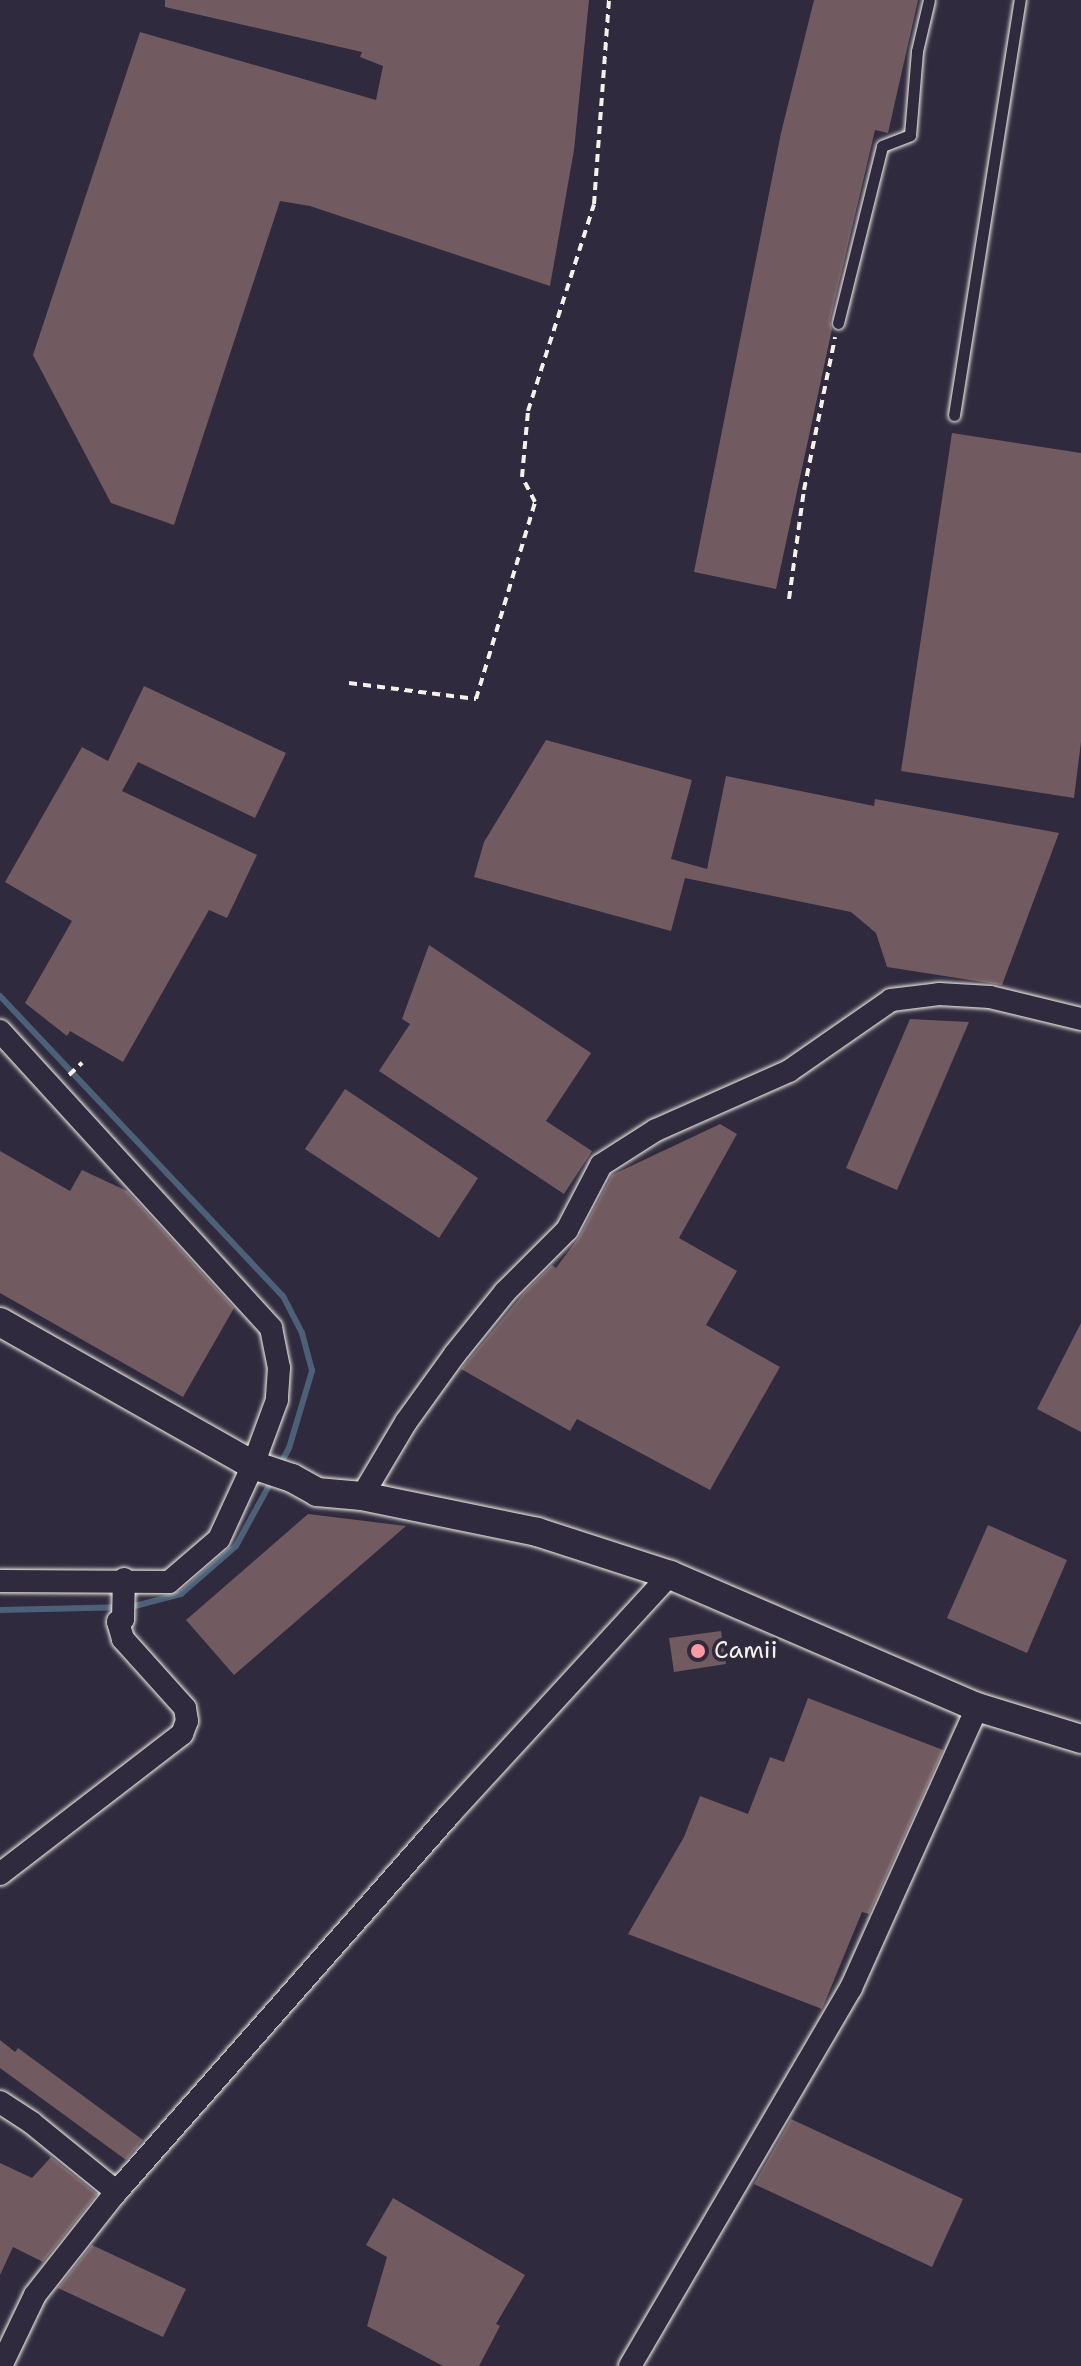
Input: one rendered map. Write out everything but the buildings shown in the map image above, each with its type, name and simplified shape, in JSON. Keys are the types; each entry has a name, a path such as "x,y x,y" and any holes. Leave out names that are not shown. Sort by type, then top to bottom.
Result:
{"street":[{"path":"362,1496 406,1422 455,1354 505,1292 567,1230 601,1165 656,1130 789,1071 891,1000 939,994 990,997 1081,1019"},
{"path":"0,1031 271,1328 279,1368 277,1400 258,1466 219,1539 169,1582 123,1587 0,1581"},
{"path":"0,1322 258,1466 292,1478 317,1492 362,1496 537,1532 670,1575 977,1707 1081,1739"},
{"path":"1,2366 35,2295 117,2192 450,1814 670,1575"},
{"path":"0,1874 182,1734 187,1721 185,1708 123,1639 118,1622 123,1619 123,1587"},
{"path":"630,2366 851,1988 977,1707"},
{"path":"0,2102 32,2123 117,2192"}],"lane":[{"path":"838,323 882,146 910,135 917,51 929,0"},
{"path":"954,415 1020,0"}],"path":[{"path":"349,683 476,699 535,502 522,477 528,411 594,204 609,0"},
{"path":"789,599 804,490 838,323"}],"waterway":[{"path":"0,996 283,1296 302,1333 312,1371 289,1448 280,1465"},
{"path":"0,1610 131,1607 181,1594 236,1546 273,1478"}],"place":[{"name":"Camii","path":"698,1651"}]}
